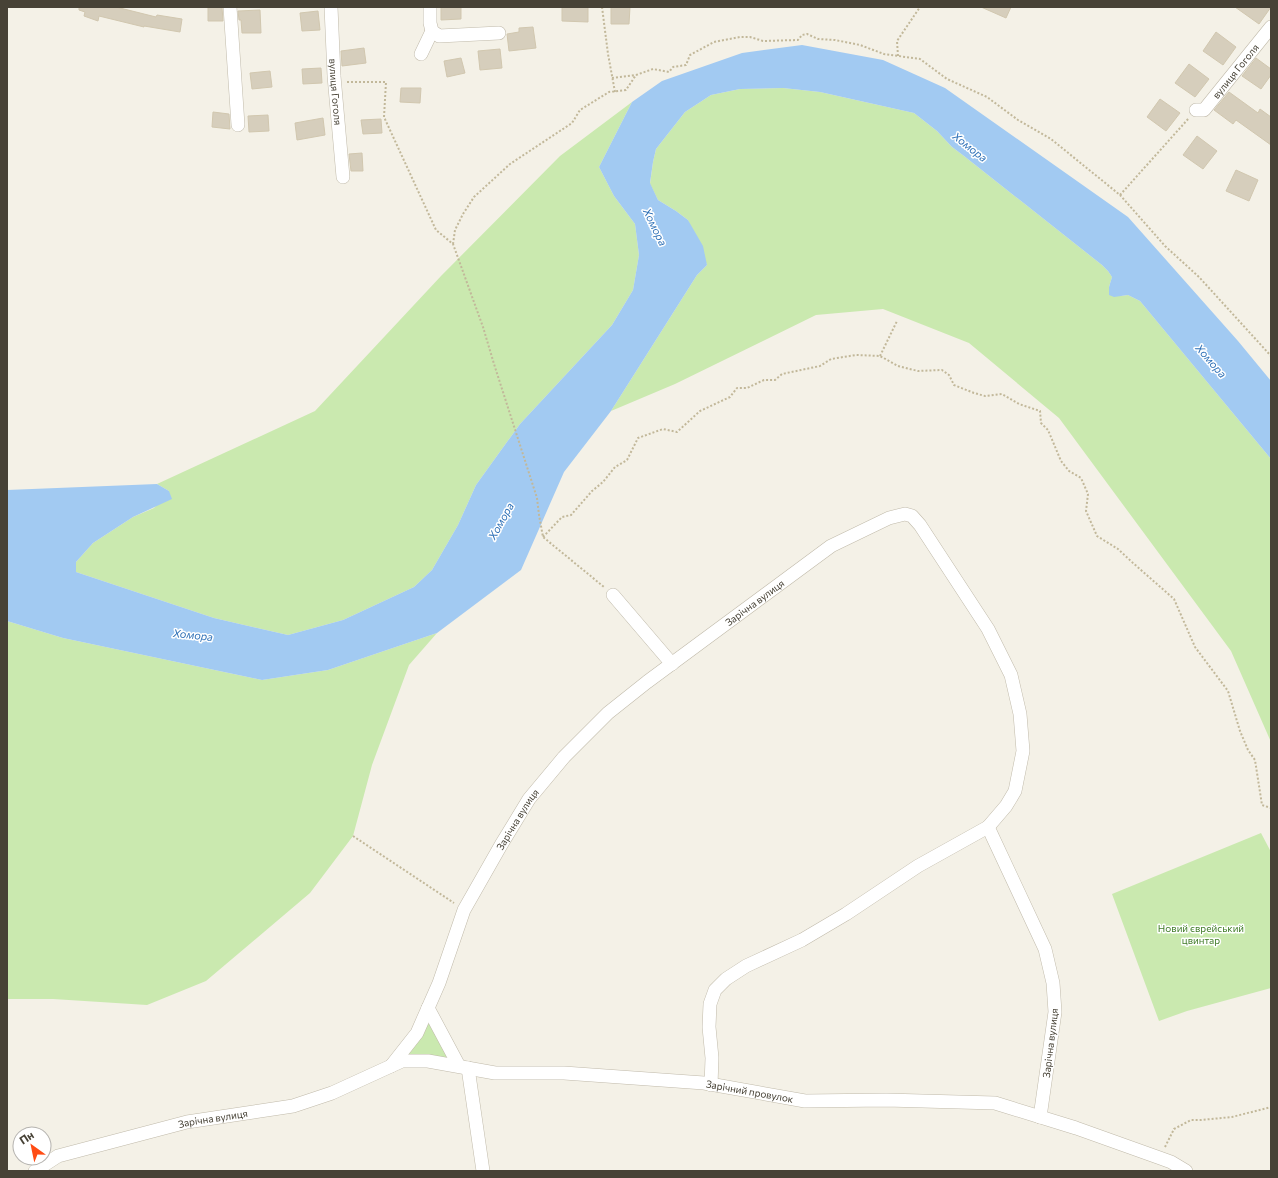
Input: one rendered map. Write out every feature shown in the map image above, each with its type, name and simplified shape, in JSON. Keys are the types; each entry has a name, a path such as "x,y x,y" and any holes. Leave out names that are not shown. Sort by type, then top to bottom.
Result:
{"street":[{"path":"230,7 238,125"},
{"name":"вулиця Гоголя","path":"331,7 334,76 343,177"},
{"path":"421,54 432,31 430,23 430,7"},
{"name":"вулиця Гоголя","path":"1196,110 1204,110 1271,27"},
{"path":"432,31 439,36 500,33"},
{"name":"Зарічна вулиця","path":"391,1066 417,1033 439,983 464,910 529,799 564,757 608,713 831,546 889,518 905,514 912,516 920,525 988,629 1011,675 1020,714 1023,751 1015,792 1006,806 988,827 918,866 846,914 802,940 746,966 726,979 715,990 710,1004 709,1027 712,1058 711,1084"},
{"path":"613,595 672,664"},
{"name":"Зарічна вулиця","path":"988,827 1045,949 1053,983 1055,1012 1040,1117"},
{"path":"428,1008 463,1067 482,1171"},
{"name":"Зарічна вулиця","path":"35,1171 58,1156 187,1122 293,1106 332,1093 402,1061 428,1061 463,1067"},
{"name":"Зарічний провулок","path":"463,1067 495,1073 564,1073 711,1084 806,1101 886,1100 995,1102 1040,1117"},
{"path":"1040,1117 1076,1128 1171,1162 1186,1171"}],"path":[{"path":"602,7 614,92"},
{"path":"898,56 897,41 920,7"},
{"path":"612,78 636,75 653,69 669,72 673,67 686,65 690,55 714,42 740,37 750,37 763,41 798,40 802,35 807,34 818,39 835,40 860,45 884,54 920,59 947,79 986,97 1018,120 1051,140 1120,195 1165,246 1199,277 1271,356"},
{"path":"613,595 543,537 537,498 483,327 453,244 455,230 463,214 474,198 484,188 510,164 572,123 580,110 609,92 626,90 636,75"},
{"path":"334,76 342,81 386,82 384,117 436,230 453,244"},
{"path":"1120,195 1196,110"},
{"path":"880,356 897,321"},
{"path":"543,537 562,517 571,515 592,491 604,482 615,466 627,460 638,438 663,429 677,432 700,411 730,397 737,388 747,388 764,380 775,380 782,374 820,366 831,359 856,355 880,356 898,366 918,371 942,370 949,375 954,385 974,394 985,396 1002,394 1019,404 1040,411 1041,423 1048,430 1061,460 1069,471 1081,478 1088,494 1086,511 1097,536 1118,549 1174,599 1194,647 1228,691 1240,731 1248,750 1255,760 1262,805 1271,808"},
{"path":"353,836 464,910"},
{"path":"1160,1158 1174,1129 1191,1120 1232,1117 1271,1107"}],"green space":[{"path":"783,88 820,92 914,113 937,131 952,147 1102,265 1112,277 1109,287 1121,296 1128,295 1140,301 1271,459 1271,742 1231,651 1059,418 969,343 883,309 816,315 675,384 611,411 697,275 707,265 688,220 658,200 650,184 656,149 685,112 711,95 740,89"},
{"path":"632,102 599,167 614,196 635,224 639,255 633,290 612,325 520,424 476,485 458,525 432,570 414,587 343,620 288,635 214,618 76,572 76,562 93,543 133,517 154,508 169,491 157,484 315,411 441,276 560,156"},
{"path":"7,621 63,638 262,680 328,670 437,633 409,665 372,765 353,836 310,893 206,981 147,1005 53,999 7,999"},
{"name":"Новий єврейський цвинтар","path":"1261,833 1271,852 1271,988 1187,1011 1159,1021 1112,894"},
{"path":"428,1008 459,1066 403,1061"}],"water":[{"name":"Хомора","path":"802,45 883,60 945,88 1128,217 1238,341 1271,381 1271,459 1140,301 1128,295 1114,297 1109,295 1109,287 1112,277 1102,265 952,147 937,131 914,113 820,92 783,88 740,89 711,95 685,112 656,149 653,162 650,183 658,200 688,220 703,246 707,265 697,275 611,411 564,472 521,570 437,633 328,670 262,680 63,638 7,621 7,490 157,484 169,491 172,499 133,517 93,543 76,562 76,572 214,618 288,635 343,620 414,587 432,570 458,525 476,485 520,424 612,325 633,290 639,255 635,224 614,196 599,167 632,102 662,81 742,53"}],"building":[{"path":"79,7 116,7 156,17 157,15 182,19 180,32 144,27 99,16 98,21 84,16 85,12 79,10"},
{"path":"208,7 222,7 223,21 208,21"},
{"path":"441,7 461,7 461,19 441,20"},
{"path":"562,7 588,7 588,22 562,21"},
{"path":"611,7 630,7 629,24 611,24"},
{"path":"981,7 1011,7 1006,18"},
{"path":"1235,7 1271,7 1259,24"},
{"path":"260,10 261,33 242,33 241,20 239,20 238,11"},
{"path":"318,11 320,30 302,31 300,13"},
{"path":"533,27 536,48 509,51 507,34 519,32 519,28"},
{"path":"1216,32 1236,47 1223,65 1203,51"},
{"path":"364,48 366,63 342,66 341,51"},
{"path":"500,49 502,68 480,70 478,51"},
{"path":"461,58 465,73 447,77 444,61"},
{"path":"1256,58 1271,69 1271,75 1261,89 1242,76"},
{"path":"1189,64 1209,79 1195,97 1175,83"},
{"path":"321,68 322,83 303,84 302,69"},
{"path":"270,71 272,87 252,89 250,73"},
{"path":"401,88 421,88 420,103 400,102"},
{"path":"1229,92 1258,113 1260,109 1271,117 1271,145 1236,120 1233,124 1214,110"},
{"path":"1160,99 1180,113 1166,131 1147,117"},
{"path":"213,112 229,114 230,129 212,127"},
{"path":"268,115 269,131 249,132 248,116"},
{"path":"323,118 325,135 297,140 295,123"},
{"path":"381,119 382,133 363,134 361,120"},
{"path":"1197,136 1217,151 1203,169 1183,155"},
{"path":"362,153 363,171 351,171 349,154"},
{"path":"1236,170 1258,180 1249,201 1226,191"}]}
